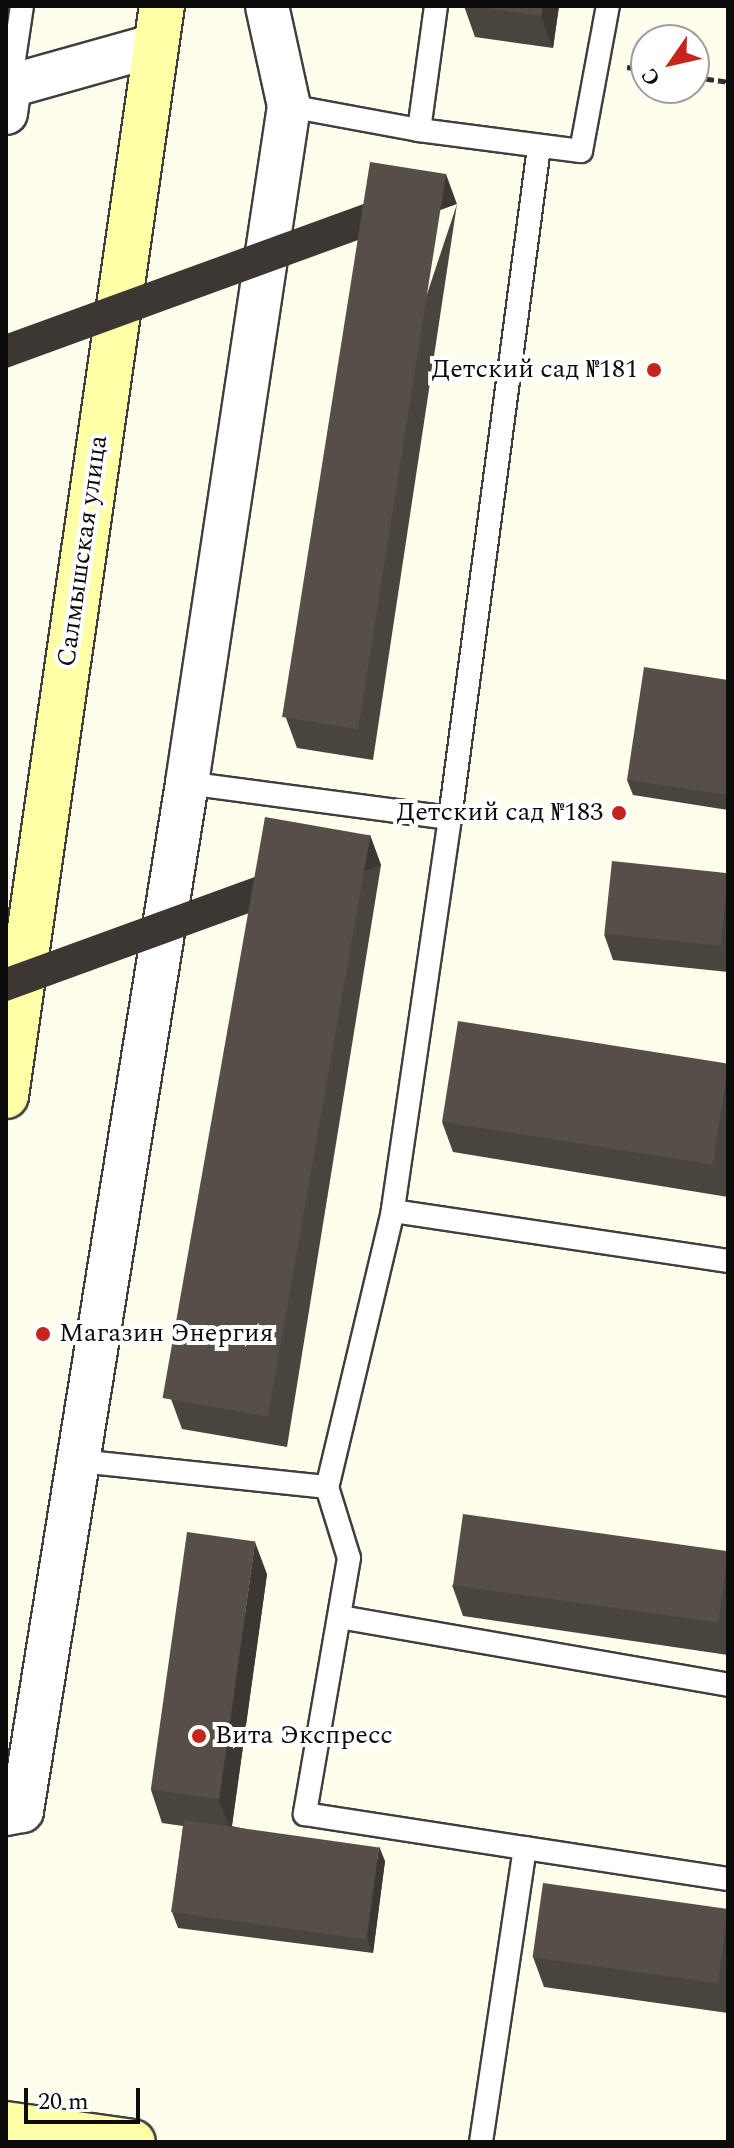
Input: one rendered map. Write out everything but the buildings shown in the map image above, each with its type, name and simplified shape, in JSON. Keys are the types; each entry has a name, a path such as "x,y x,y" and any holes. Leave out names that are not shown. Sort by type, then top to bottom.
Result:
{"main road":[{"name":"Салмышская улица","path":"6,1096 159,26"},
{"path":"6,2124 133,2142"}],"street":[{"path":"6,1814 22,1811 187,783 289,106 267,6"},
{"path":"7,96 159,26"}],"lane":[{"path":"7,96 22,6"},
{"path":"419,130 436,6"},
{"path":"289,106 419,130 581,151 608,6"},
{"path":"539,147 450,818 393,1211 327,1487 349,1558 305,1814 728,1879"},
{"path":"187,783 450,818"},
{"path":"393,1211 728,1261"},
{"path":"79,1461 327,1487"},
{"path":"340,1617 728,1685"},
{"path":"481,2142 525,1848"}],"place":[{"name":"Детский сад №181","path":"654,370"},
{"name":"Детский сад №183","path":"619,813"},
{"name":"Магазин Энергия","path":"43,1334"},
{"name":"Вита Экспресс","path":"199,1736"}]}
